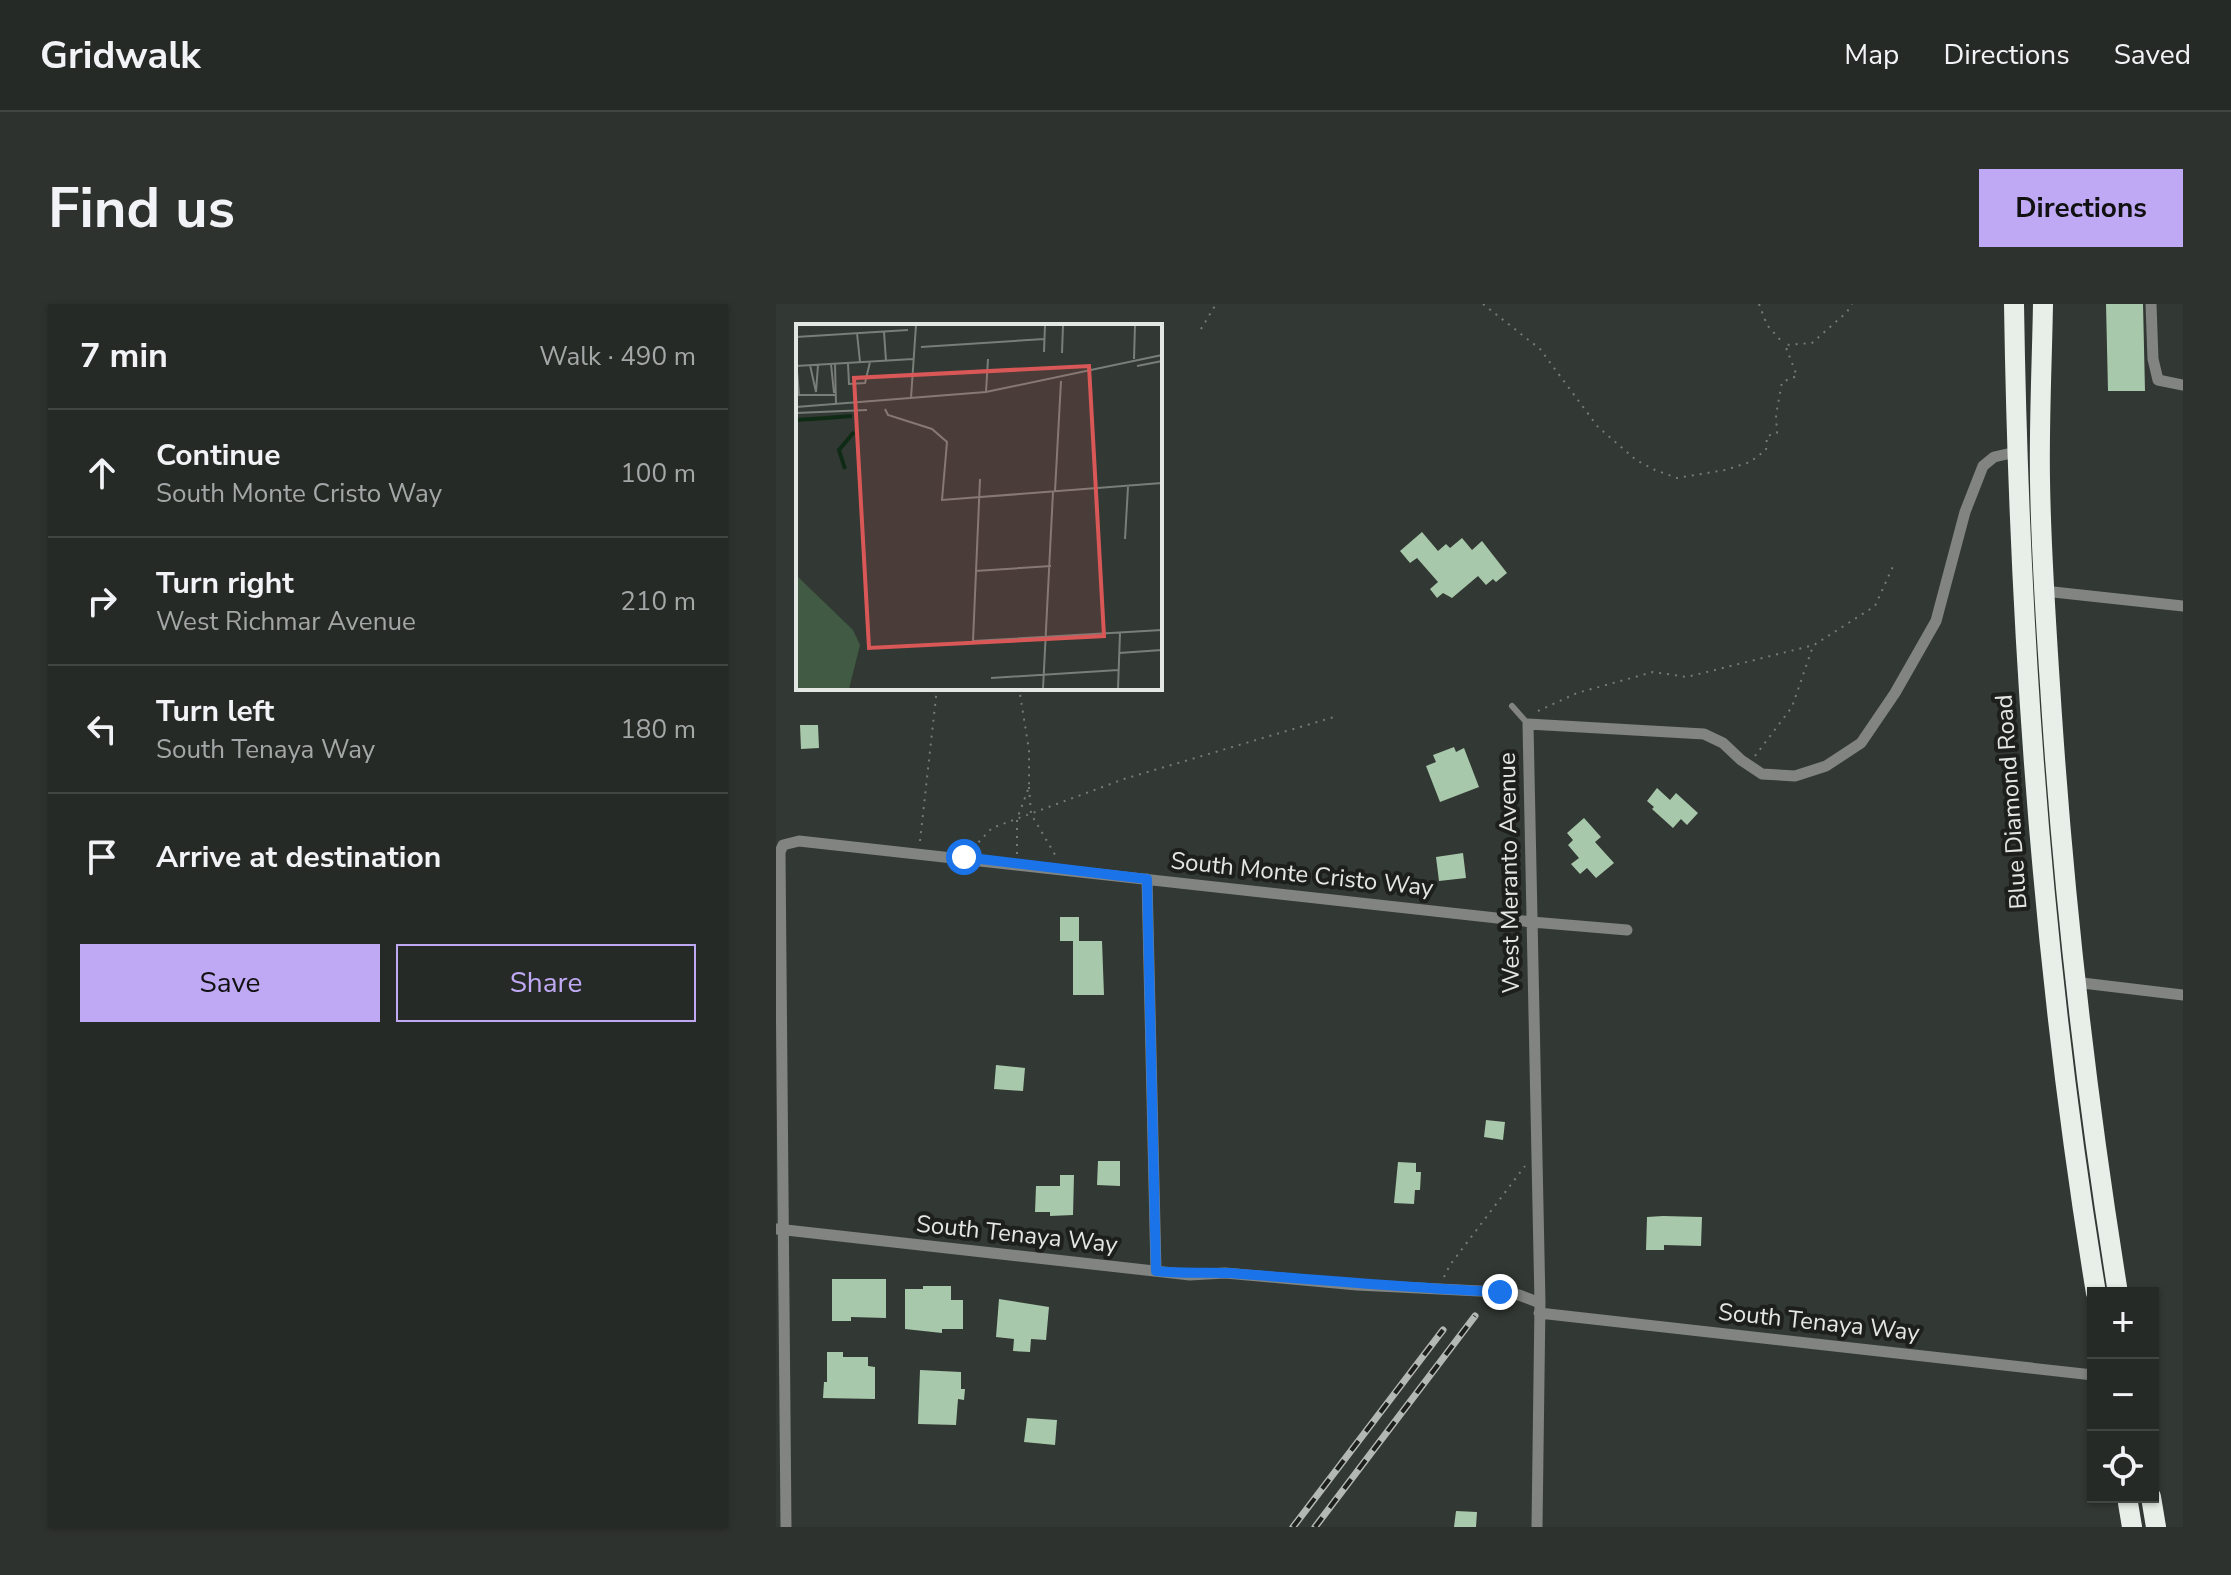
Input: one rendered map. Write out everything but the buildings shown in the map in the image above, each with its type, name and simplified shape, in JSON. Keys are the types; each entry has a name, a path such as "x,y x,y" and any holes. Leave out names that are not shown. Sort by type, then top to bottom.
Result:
{"highway":[{"name":"Blue Diamond Road","path":"2014,304 2016,452 2031,731 2052,986 2095,1287"},
{"name":"Blue Diamond Road","path":"2043,304 2040,478 2058,805 2074,982 2117,1287"},
{"path":"2128,1503 2132,1527"},
{"path":"2152,1503 2156,1527"}],"street":[{"path":"2151,304 2153,359 2158,380 2183,385"},
{"name":"West Meranto Avenue","path":"1537,1527 1539,1308 1528,724 1704,734 1723,743 1762,774 1795,776 1826,766 1861,743 1895,693 1936,621 1965,512 1983,466 1994,457 2016,452"},
{"path":"2044,591 2183,606"},
{"name":"South Monte Cristo Way","path":"780,1229 780,852 783,845 799,841 964,857 1532,922 1627,930"},
{"path":"1147,879 1156,1271"},
{"path":"2074,982 2183,995"},
{"path":"780,1229 786,1527"},
{"name":"South Tenaya Way","path":"780,1229 1190,1275 1225,1273 1510,1293 1539,1308 2087,1374"}],"lane":[{"path":"1512,706 1528,724"}],"path":[{"path":"1201,329 1216,304"},
{"path":"1483,304 1540,349 1598,427 1636,460 1677,478 1725,470 1750,462 1766,450 1767,436 1777,433 1776,415 1782,382 1797,376 1785,345 1767,325 1759,304"},
{"path":"1785,345 1812,343 1852,304"},
{"path":"1528,724 1538,711 1577,693 1653,672 1687,677 1814,645 1875,606 1895,562"},
{"path":"1748,765 1792,707 1814,645"},
{"path":"919,855 937,690"},
{"path":"1019,690 1029,750 1031,814 1065,869"},
{"path":"964,857 992,828 1124,779 1334,717"},
{"path":"1017,863 1017,819 1028,784"},
{"path":"1438,1289 1450,1265 1536,1151"}],"railway":[{"path":"1315,1527 1475,1316"},
{"path":"1293,1527 1443,1330"}],"route":[{"path":"964,857 1147,879 1156,1271 1500,1292"}]}
